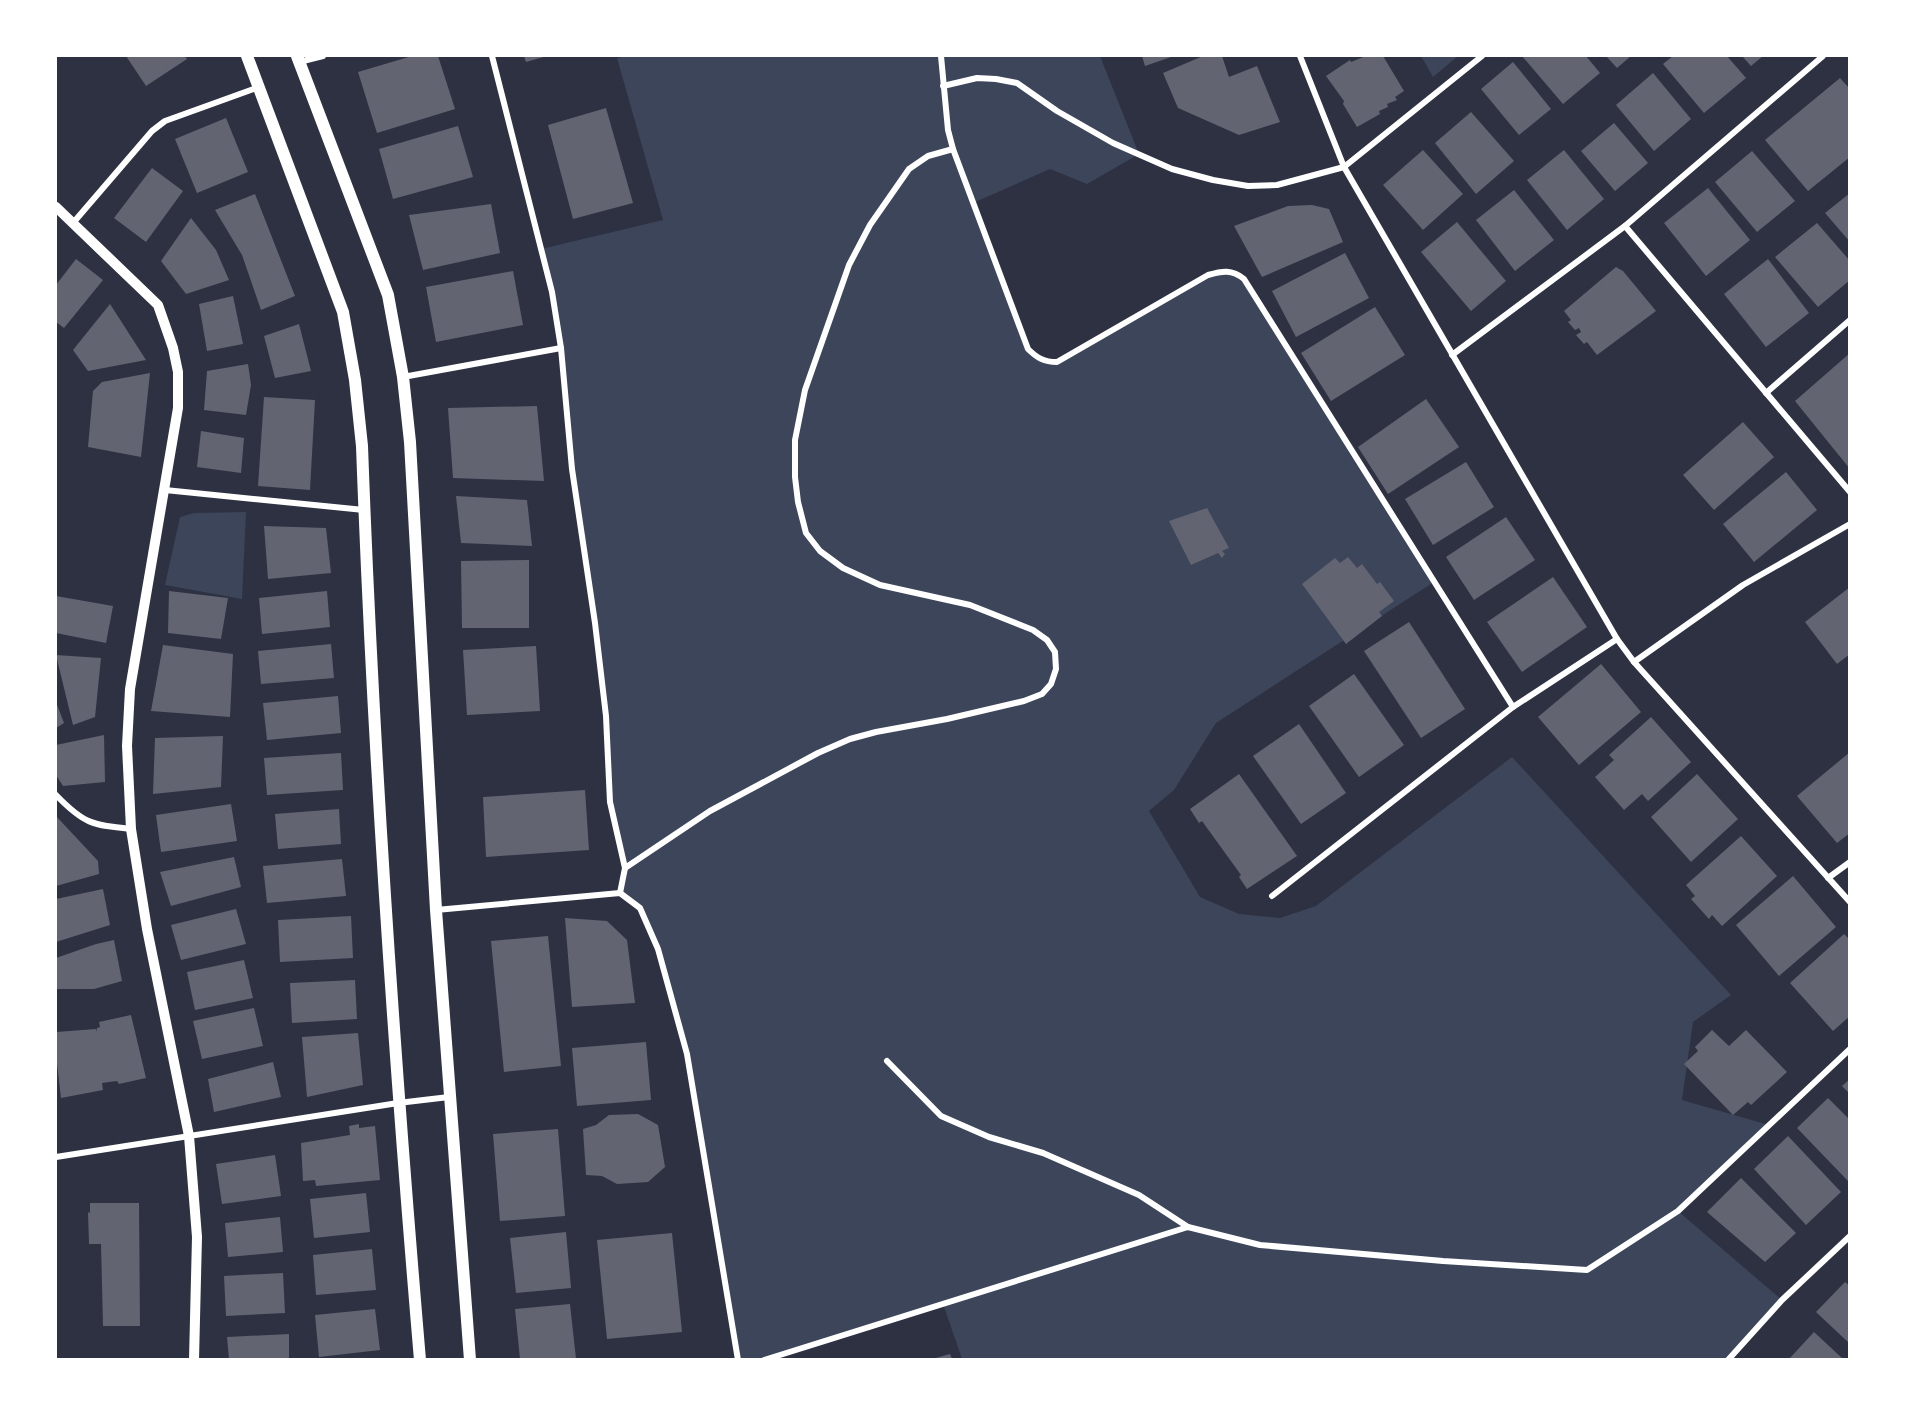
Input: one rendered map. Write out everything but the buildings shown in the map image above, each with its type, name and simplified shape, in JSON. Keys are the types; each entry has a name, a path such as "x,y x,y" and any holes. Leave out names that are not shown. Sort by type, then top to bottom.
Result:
{"main road":[{"path":"247,56 343,312 355,380 362,446 383,894 420,1359"},
{"path":"298,59 388,295 403,378 411,454 436,910 470,1359"}],"street":[{"path":"298,59 323,56"},
{"path":"492,56 552,292 561,348 572,469 606,716 610,802 625,868 620,893"},
{"path":"941,56 948,130 953,149 1028,349 1035,356 1047,362 1057,362 1208,275 1227,271 1237,273 1244,279 1513,707"},
{"path":"1300,56 1344,167 1617,639 1634,662 1850,902"},
{"path":"943,86 977,78 1017,83 1057,111 1113,143 1172,169 1248,186 1276,185 1344,167 1482,56"},
{"path":"1452,355 1625,226 1823,56"},
{"path":"73,223 152,130 165,121 260,87"},
{"path":"625,868 710,811 818,753 850,739 1024,701 1042,694 1051,684 1056,669 1054,652 1047,640 1033,630 970,605 880,585 843,568 820,551 806,532 798,502 795,440 805,390 849,265 870,225 909,169 928,156 953,149"},
{"path":"56,207 158,305 166,324 178,372 178,408 130,689 127,746 131,829 147,929 189,1136 196,1236 194,1359"},
{"path":"1625,226 1850,492"},
{"path":"1766,393 1850,320"},
{"path":"403,378 561,348"},
{"path":"165,490 364,510"},
{"path":"1634,662 1743,585 1850,524"},
{"path":"1272,896 1513,707 1617,639"},
{"path":"56,795 85,821 101,826 131,829"},
{"path":"1828,878 1850,862"},
{"path":"436,910 620,893 639,908 658,949 687,1054 738,1359"},
{"path":"887,1062 941,1116 989,1137 1043,1153 1139,1195 1188,1227 1260,1245 1443,1261 1587,1270 1678,1210 1850,1049"},
{"path":"56,1156 449,1097"},
{"path":"764,1359 1188,1227"},
{"path":"1728,1359 1782,1300 1850,1236"}],"shaded area":[{"path":"626,56 1100,56 1139,154 1087,184 1050,169 973,203 1028,349 1035,356 1057,362 1208,275 1237,273 1434,582 1216,723 1174,790 1149,811 1200,897 1239,914 1280,918 1316,906 1512,757 1731,995 1693,1022 1682,1100 1769,1125 1678,1211 1782,1300 1728,1359 962,1359 943,1304 764,1359 738,1359 687,1054 658,949 640,908 620,893 625,868 610,802 606,716 572,469 561,348 541,249 663,220 617,58"},
{"path":"1421,56 1458,56 1433,77"},
{"path":"246,512 242,599 165,585 180,517 194,513"}]}
